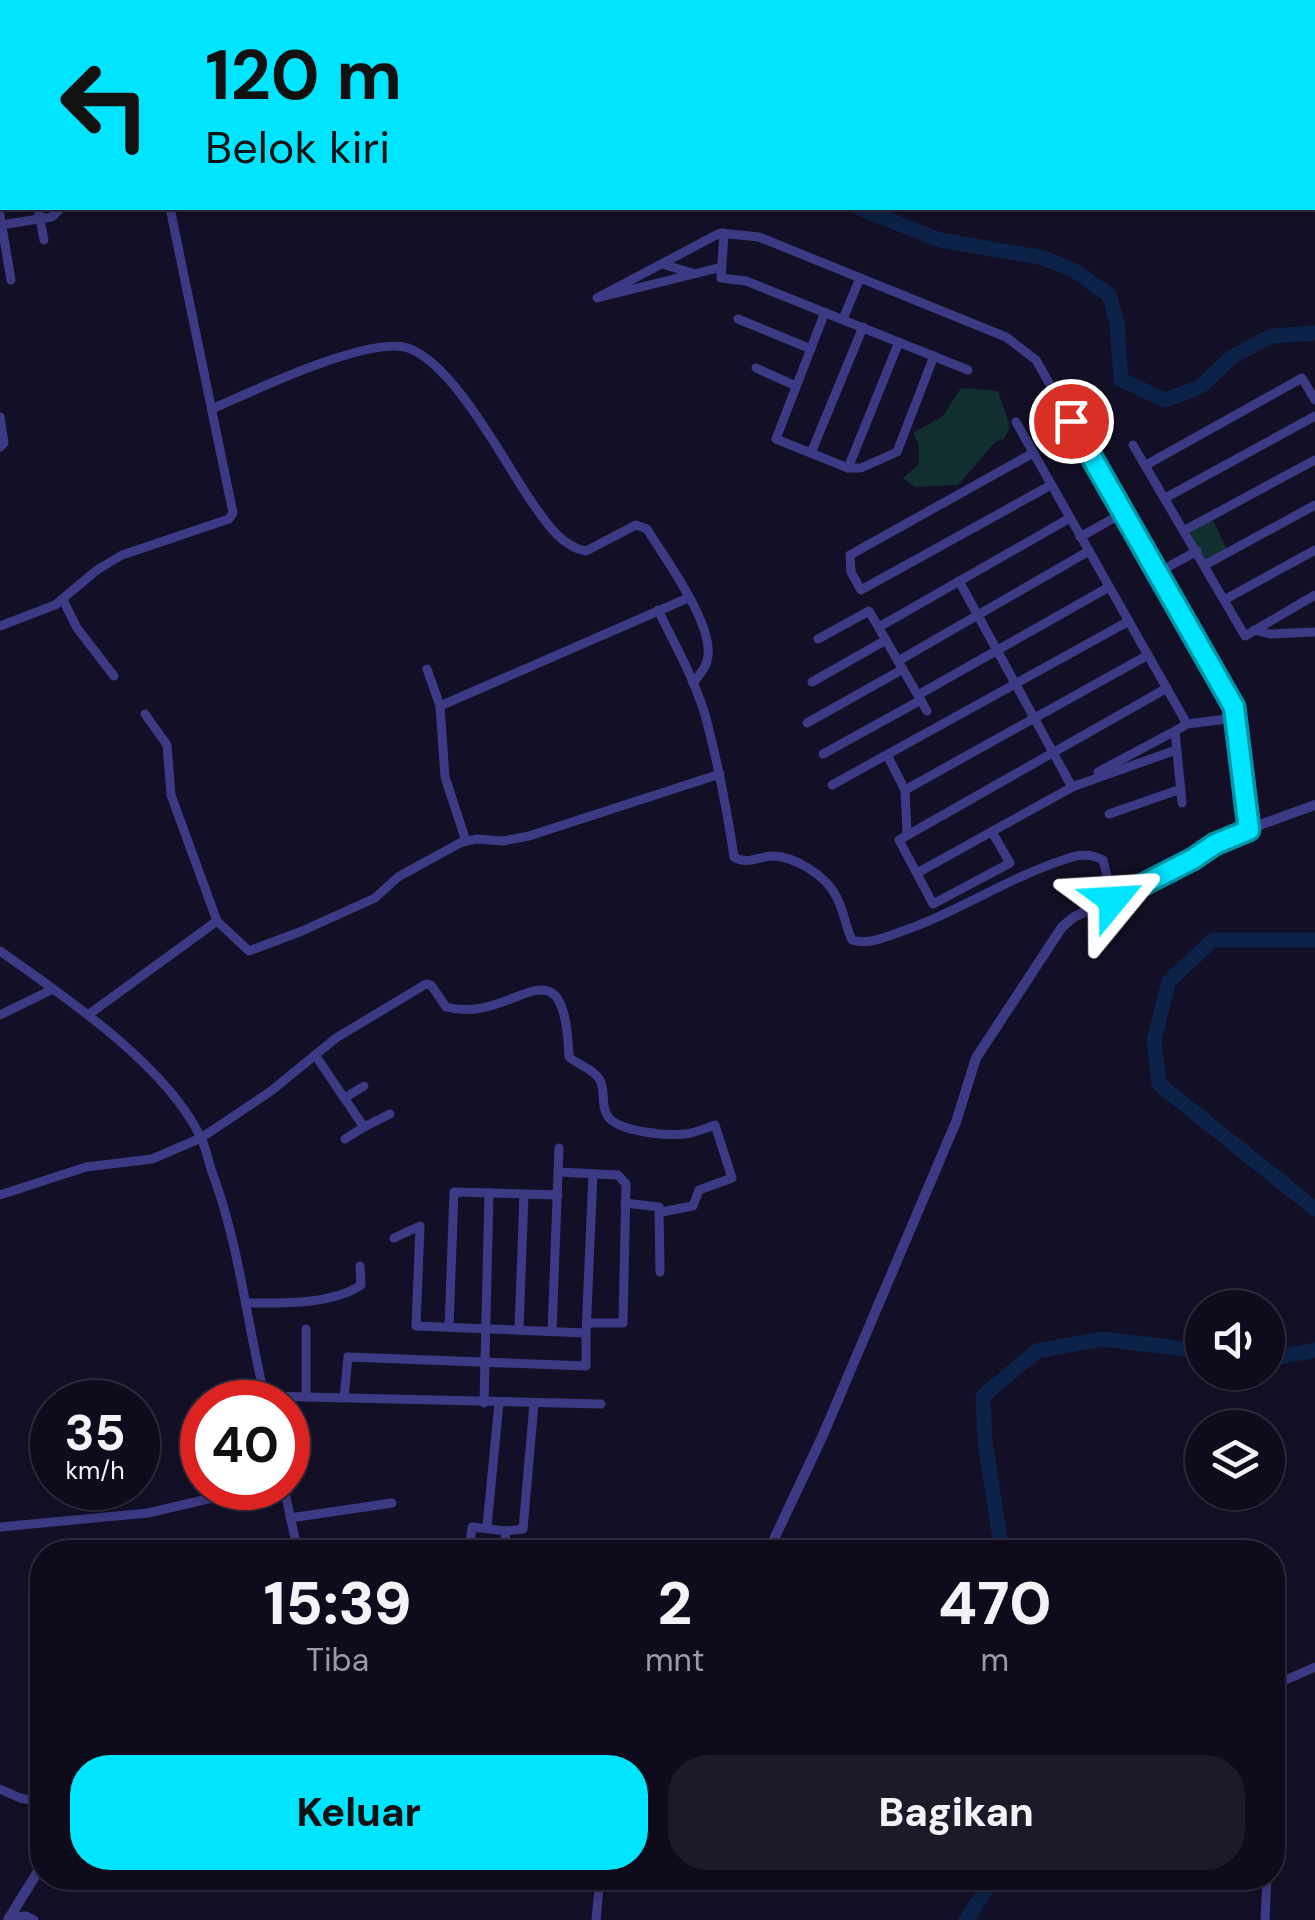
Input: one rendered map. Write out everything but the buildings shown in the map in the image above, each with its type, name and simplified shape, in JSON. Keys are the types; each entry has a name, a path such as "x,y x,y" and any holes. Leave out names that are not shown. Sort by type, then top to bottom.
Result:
{"street":[{"path":"0,626 64,600 97,570 122,555 230,519 233,507 170,210"},
{"path":"12,280 0,222 38,213 44,240"},
{"path":"724,233 720,278 746,281 968,370"},
{"path":"722,266 597,298 724,233 758,237 1006,337 1036,360 1234,707 1253,828"},
{"path":"662,264 694,273"},
{"path":"843,319 860,278"},
{"path":"825,312 776,439 848,468 861,468 897,452 934,356"},
{"path":"738,320 811,349"},
{"path":"811,453 863,327"},
{"path":"848,468 899,342"},
{"path":"212,410 323,362 405,347 433,364 451,382 542,516 568,545 586,551 636,525 643,526 688,598 708,650 704,670 693,683"},
{"path":"756,368 796,386"},
{"path":"1146,465 1302,378 1314,395"},
{"path":"0,416 4,443 0,446"},
{"path":"1167,497 1315,416"},
{"path":"1016,422 1188,724"},
{"path":"1134,445 1224,600 1250,633 1315,632"},
{"path":"1033,453 850,555 850,572 861,590 1051,485"},
{"path":"1185,530 1315,460"},
{"path":"1205,565 1315,505"},
{"path":"1080,537 1123,512"},
{"path":"879,627 1070,518"},
{"path":"1224,600 1315,550"},
{"path":"807,723 978,615 1089,551"},
{"path":"1157,573 1197,551"},
{"path":"959,581 1072,786"},
{"path":"823,754 1109,587"},
{"path":"1250,633 1315,596"},
{"path":"440,706 688,598"},
{"path":"64,600 76,628 114,676"},
{"path":"658,610 693,683 720,774 734,857 742,862 779,856 804,866 829,885 856,942 868,942 928,922 1068,858 1094,856 1103,860 1113,900"},
{"path":"818,639 869,611 927,712"},
{"path":"832,785 1128,621"},
{"path":"812,682 886,640"},
{"path":"904,790 1148,655"},
{"path":"427,669 440,706 446,777 466,841"},
{"path":"992,832 1010,864 933,904 899,840 1167,688"},
{"path":"145,714 167,746 171,795 217,920 244,948 253,951 375,898 398,877 466,841 529,836 720,774"},
{"path":"917,873 1188,724 1235,718"},
{"path":"1175,731 1182,803"},
{"path":"1072,786 1176,750"},
{"path":"886,755 904,790 907,834"},
{"path":"1108,814 1181,789"},
{"path":"774,1540 823,1435 956,1122 976,1058 1062,927 1074,917 1193,859 1215,844 1315,806"},
{"path":"88,1015 217,920"},
{"path":"0,951 88,1015 170,1091 201,1138 218,1187 261,1380"},
{"path":"0,1195 86,1167 152,1159 201,1138 271,1091 336,1038 426,984 432,985 446,1007 462,1012 487,1010 526,992 555,992 562,1000 569,1057 600,1080 604,1110 610,1119 648,1133 688,1134 715,1124 732,1178 699,1190 693,1206 661,1212"},
{"path":"0,1014 51,990"},
{"path":"315,1055 364,1127"},
{"path":"346,1097 364,1086"},
{"path":"345,1139 390,1114"},
{"path":"552,1331 559,1148"},
{"path":"394,1238 420,1226 416,1326 552,1331 622,1323 626,1203 623,1178 559,1172"},
{"path":"344,1398 348,1357 586,1366 593,1174"},
{"path":"449,1328 454,1192 558,1195"},
{"path":"484,1403 489,1193"},
{"path":"519,1330 524,1194"},
{"path":"626,1203 655,1204 661,1212 660,1272"},
{"path":"247,1304 313,1299 349,1291 361,1284 360,1266"},
{"path":"306,1328 306,1380"},
{"path":"310,1397 600,1404"},
{"path":"487,1526 499,1404"},
{"path":"470,1540 472,1527 523,1529 534,1404"},
{"path":"290,1518 392,1503"},
{"path":"0,1527 148,1513 180,1506"},
{"path":"288,1510 295,1540"},
{"path":"505,1540 506,1531"},
{"path":"1285,1680 1315,1667"},
{"path":"0,1789 30,1800"},
{"path":"9,1918 30,1884"},
{"path":"596,1920 599,1890"},
{"path":"1266,1920 1267,1890"},
{"path":"9,1918 26,1916 34,1920"}],"green space":[{"path":"961,388 998,391 1010,427 1004,439 995,442 958,485 915,487 903,478 919,464 919,445 913,433 943,416"},
{"path":"1212,518 1227,550 1205,562 1189,530"}],"waterway":[{"path":"864,210 940,240 1044,258 1075,271 1109,295 1117,322 1121,380 1165,400 1200,387 1232,357 1271,336 1315,333"},
{"path":"1315,940 1213,940 1169,981 1154,1040 1159,1084 1315,1209"},
{"path":"1000,1540 985,1442 983,1396 1037,1351 1102,1339 1185,1349"},
{"path":"1285,1356 1315,1350"},
{"path":"966,1920 986,1890"}],"route":[{"path":"1071,421 1234,707 1249,830 1215,844 1113,900"}]}
